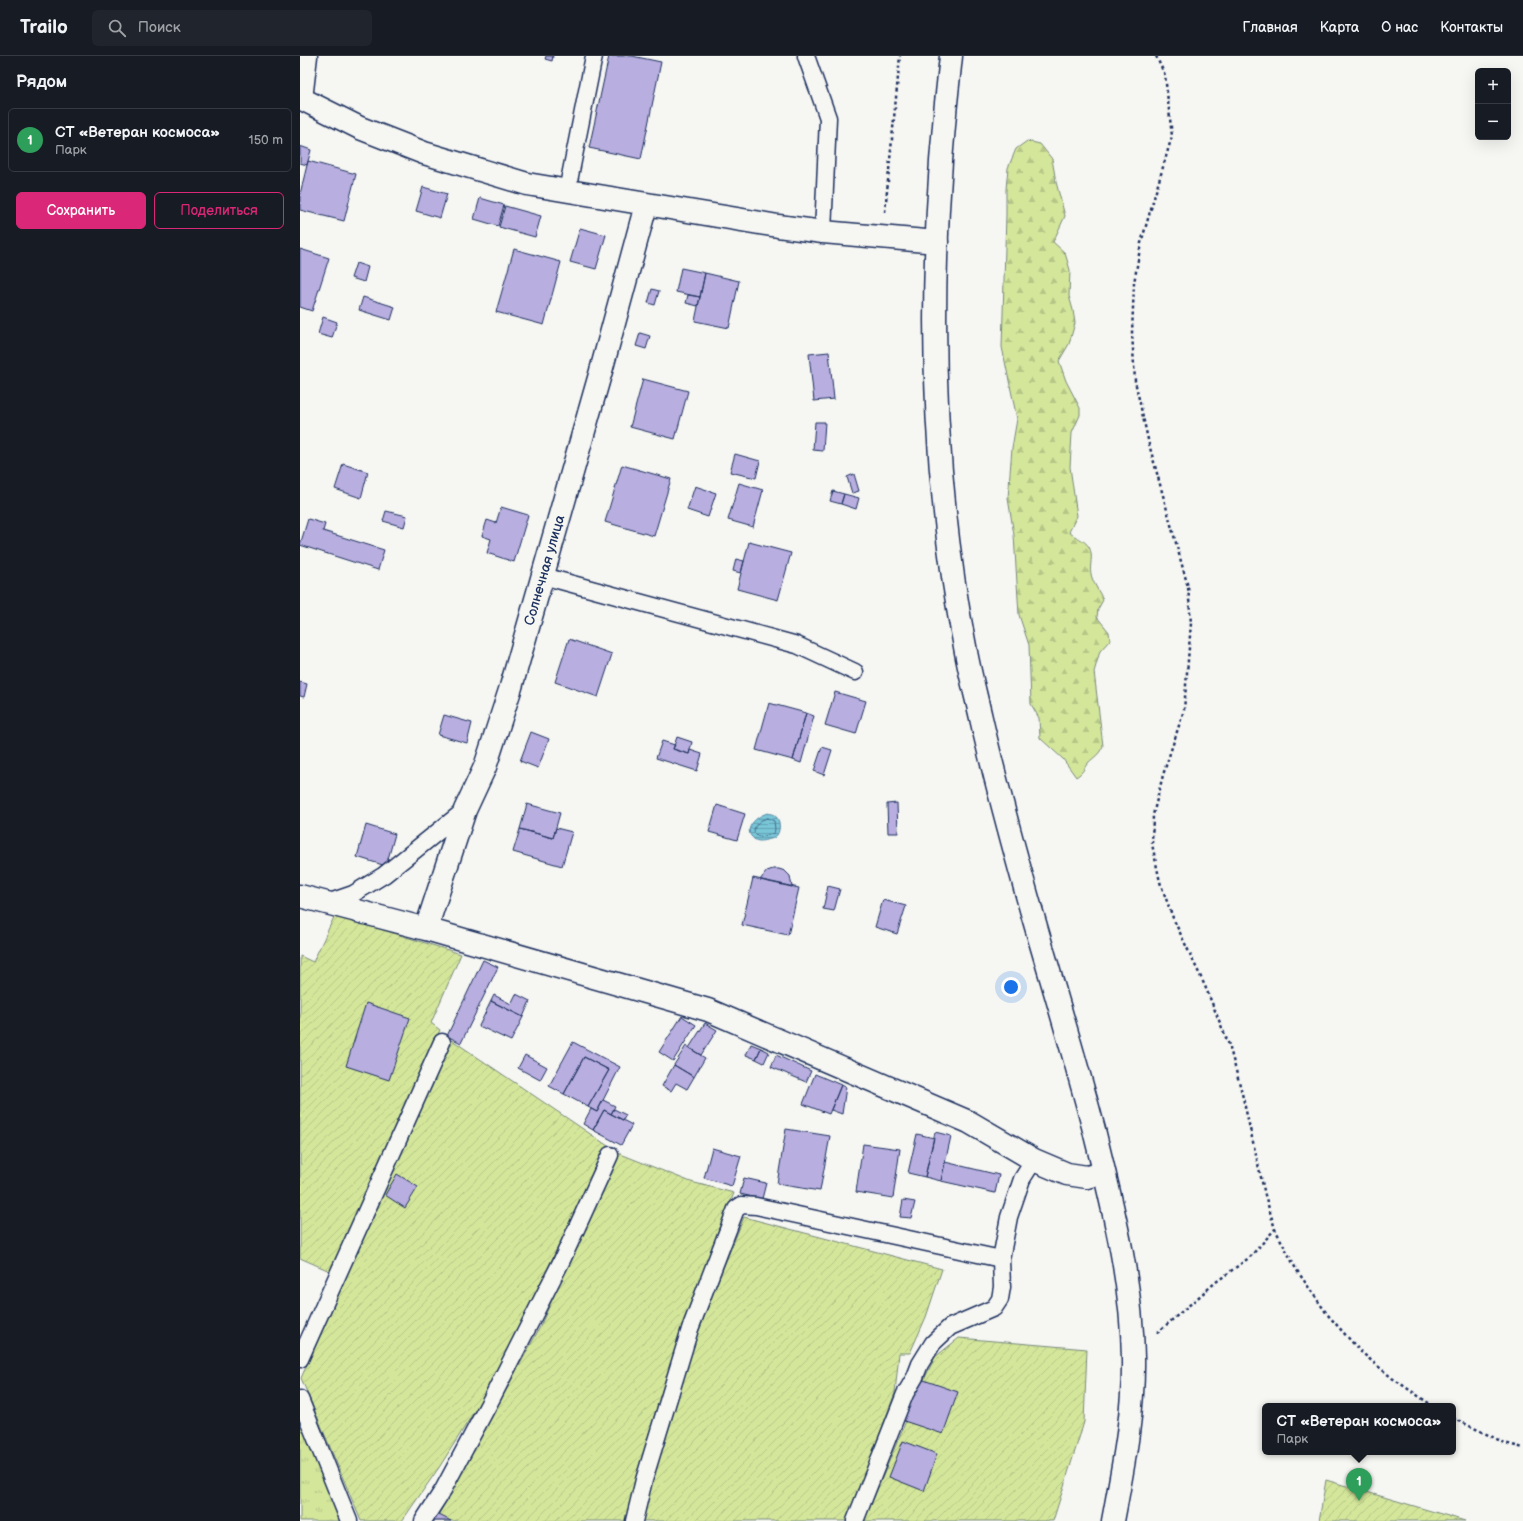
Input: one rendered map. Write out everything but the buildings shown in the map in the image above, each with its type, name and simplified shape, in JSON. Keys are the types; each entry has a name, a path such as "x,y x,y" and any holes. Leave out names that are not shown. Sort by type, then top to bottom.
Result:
{"street":[{"path":"306,56 300,98 360,128 424,153 527,184 778,226 882,238 937,242"},
{"path":"951,56 942,134 934,332 938,446 950,559 966,654 992,766 1032,912 1081,1080 1118,1236 1128,1293 1133,1356 1132,1391 1128,1440 1113,1521"},
{"name":"Солнечная улица","path":"426,929 465,810 485,767 510,687 602,371 646,205"},
{"path":"301,897 426,929 708,1010 969,1122 1034,1160 1067,1174 1087,1177 1104,1173"}],"lane":[{"path":"567,191 594,56"},
{"path":"806,56 828,118 823,232"},
{"path":"543,576 797,646 855,672"},
{"path":"327,903 353,894 384,875 465,810"},
{"path":"300,1359 442,1042"},
{"path":"424,1521 443,1490 497,1390 562,1260 610,1155"},
{"path":"855,1521 905,1394 915,1377 920,1364 933,1343 950,1327 994,1308 1000,1299 1002,1287 1001,1258 1009,1217 1022,1179 1034,1160"},
{"path":"634,1521 644,1480 690,1329 736,1209 742,1205 756,1206 1001,1258"},
{"path":"300,1399 349,1521"}],"path":[{"path":"882,238 900,56"},
{"path":"1156,56 1165,75 1172,136 1141,243 1134,283 1132,333 1135,380 1149,444 1188,587 1191,623 1184,710 1163,775 1153,816 1152,844 1160,882 1173,918 1205,986 1229,1045 1241,1089 1265,1195 1275,1229 1296,1269 1328,1314 1360,1351 1392,1378 1429,1403"},
{"path":"1133,1356 1216,1282 1250,1256 1275,1229"},
{"path":"1456,1419 1505,1443 1523,1448"}],"green space":[{"path":"1027,141 1040,144 1052,159 1056,182 1065,216 1053,242 1065,253 1070,270 1069,296 1075,323 1069,344 1059,361 1066,381 1080,408 1080,415 1072,433 1070,467 1077,516 1069,532 1085,542 1089,547 1092,577 1103,600 1098,609 1097,617 1109,632 1110,640 1100,651 1094,672 1103,746 1098,754 1076,777 1063,759 1040,738 1039,718 1031,704 1029,645 1019,615 1014,535 1008,498 1012,448 1017,419 1002,347 1006,189 1008,168 1016,149"},
{"path":"335,915 461,954 431,1023 440,1030 332,1272 300,1258 300,956 313,962"},
{"path":"452,1040 608,1146 486,1393 440,1466 402,1521 361,1521 301,1378"},
{"path":"618,1153 691,1182 734,1193 674,1355 648,1437 628,1521 435,1521 539,1329"},
{"path":"744,1217 942,1269 926,1317 910,1353 899,1353 895,1393 847,1521 642,1521 649,1489 699,1327"},
{"path":"959,1338 1087,1349 1084,1422 1053,1521 864,1521 919,1390 935,1357"},
{"path":"300,1407 357,1521 300,1521"},
{"path":"1326,1480 1465,1521 1319,1521"}],"water":[{"path":"768,813 774,815 778,820 779,829 777,835 772,839 758,841 750,835 750,827 756,819"}],"place":[{"name":"СТ «Ветеран космоса»","path":"1359,1501"}]}
